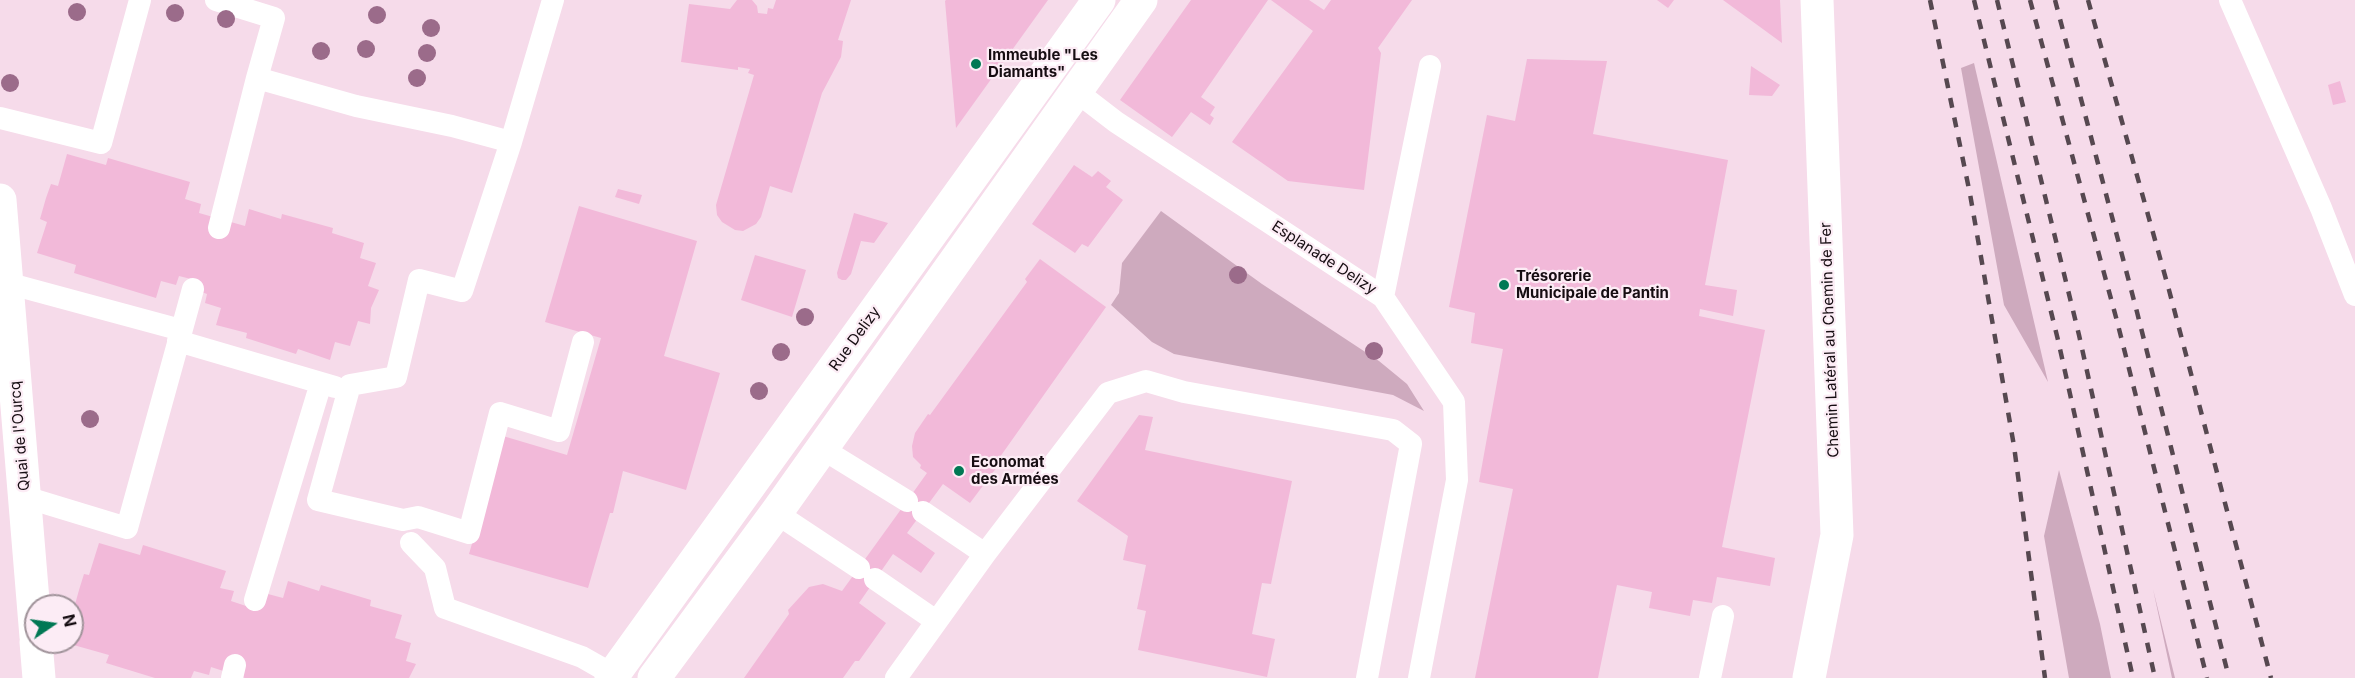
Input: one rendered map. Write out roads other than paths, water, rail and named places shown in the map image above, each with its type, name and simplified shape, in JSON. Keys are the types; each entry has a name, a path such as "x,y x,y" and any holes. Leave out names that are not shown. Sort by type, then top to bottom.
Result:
{"main road":[{"name":"Rue Delizy","path":"614,677 1099,0"},
{"path":"654,678 776,513 1141,0"},
{"name":"Chemin Latéral au Chemin de Fer","path":"1809,678 1838,535 1817,0"},
{"name":"Quai de l'Ourcq","path":"0,200 33,594"}],"lane":[{"path":"0,118 101,143 140,0"},
{"path":"216,0 274,18 219,228"},
{"path":"553,0 511,142 462,291 419,280 396,376 350,385 318,500 403,520 418,517 469,533 500,413 559,431 584,342"},
{"path":"2230,0 2321,208 2355,295"},
{"path":"1383,297 1430,66"},
{"path":"257,78 356,106 452,126 511,142"},
{"name":"Esplanade Delizy","path":"1077,92 1116,122 1383,297 1454,402 1457,480 1419,678"},
{"path":"6,283 348,390"},
{"path":"25,497 128,528 193,289"},
{"path":"896,678 985,554 1108,393 1146,381 1184,392 1393,430 1411,444 1367,678"},
{"path":"255,600 321,382"},
{"path":"821,448 985,554"},
{"path":"776,513 936,621"},
{"path":"411,543 435,568 444,608 582,657 614,677"},
{"path":"1710,678 1723,616"}],"railway":[{"path":"1930,0 1970,194 2014,446 2045,678"},
{"path":"1974,0 2058,340 2133,678"},
{"path":"1997,0 2079,335 2155,678"},
{"path":"2030,0 2117,321 2207,678"},
{"path":"2055,0 2137,312 2229,678"},
{"path":"2088,0 2169,290 2271,678"}],"place":[{"name":"Immeuble \"Les Diamants\"","path":"976,64"},
{"name":"Trésorerie Municipale de Pantin","path":"1504,285"},
{"name":"Economat des Armées","path":"959,471"}]}
